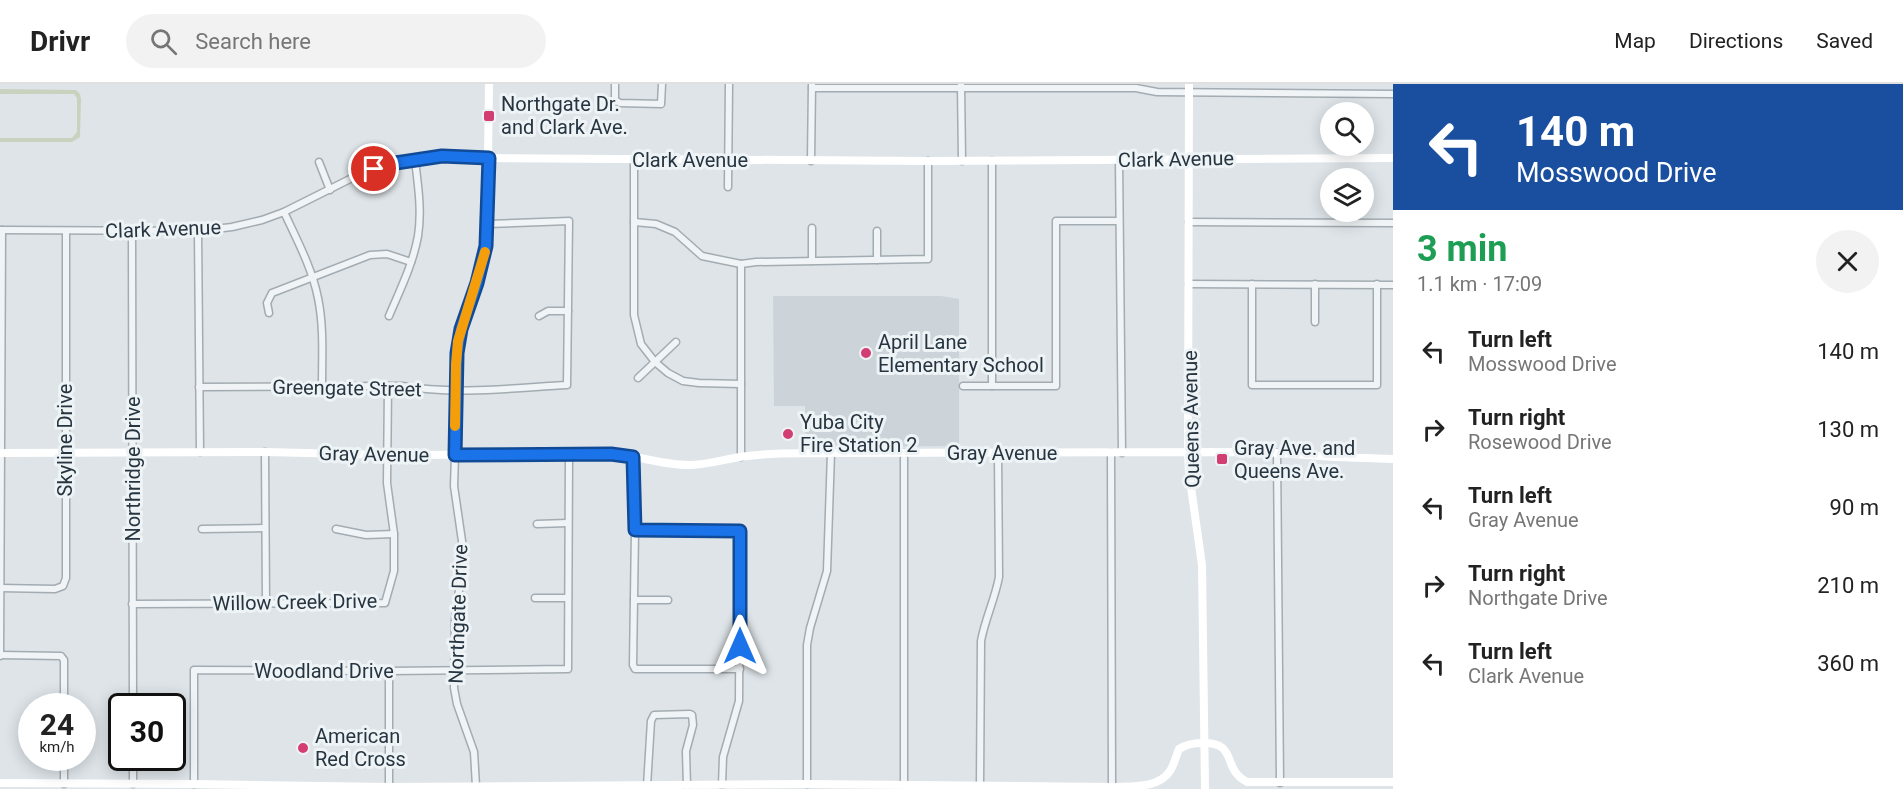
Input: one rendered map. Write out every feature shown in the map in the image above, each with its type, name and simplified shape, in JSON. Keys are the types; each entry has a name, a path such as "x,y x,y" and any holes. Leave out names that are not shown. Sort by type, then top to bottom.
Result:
{"street":[{"name":"Northgate Drive","path":"476,786 474,752 457,704 454,671 455,619 463,561 454,486 455,390 458,341 483,265 488,224 489,84"},
{"path":"615,84 615,100 620,103 651,104 661,104 662,84"},
{"path":"728,187 729,84"},
{"path":"812,161 812,86 1036,86 1136,88 1156,92 1189,88 1393,94"},
{"path":"961,86 962,161"},
{"name":"Queens Avenue","path":"1189,88 1188,452 1202,565 1205,789"},
{"name":"Clark Avenue","path":"1,230 198,231 232,227 284,212 360,174 389,164 442,156 812,161 1393,158"},
{"path":"389,316 411,262 418,234 416,160"},
{"path":"634,160 634,315 641,344 655,362 668,373 683,381 741,384"},
{"path":"992,160 992,386"},
{"path":"1119,160 1122,453"},
{"path":"633,222 656,224 675,232 702,256 741,264 928,260 928,161"},
{"path":"319,162 330,189"},
{"path":"284,212 312,276 318,296 321,322 322,386"},
{"path":"488,224 569,221 568,311 548,311 539,316"},
{"path":"963,386 1056,386 1056,221 1119,221"},
{"path":"1189,222 1393,223"},
{"path":"812,228 812,261"},
{"path":"1,230 0,655 61,656 64,660 64,693"},
{"name":"Skyline Drive","path":"0,588 55,589 63,586 66,578 66,231"},
{"name":"Northridge Drive","path":"132,231 133,693"},
{"path":"198,231 200,452"},
{"path":"877,231 877,260"},
{"path":"269,313 267,303 272,293 370,255 387,254 411,262"},
{"path":"741,264 741,457"},
{"path":"1189,284 1393,285"},
{"path":"1252,284 1252,385 1377,385 1377,284"},
{"path":"1315,284 1315,322"},
{"name":"Greengate Street","path":"199,387 388,386 455,390 567,385 568,311"},
{"path":"638,378 676,342"},
{"name":"Willow Creek Drive","path":"132,604 385,603 394,571 394,534 387,483 388,386"},
{"path":"265,452 266,603"},
{"name":"Gray Avenue","path":"0,453 265,452 388,455 618,455 689,465 716,463 766,454 831,453 1188,452 1277,453 1393,459"},
{"path":"807,784 807,645 827,571 831,453"},
{"path":"904,453 904,784"},
{"path":"980,785 981,641 984,625 996,596 999,577 998,453"},
{"path":"1110,453 1112,787"},
{"path":"1277,453 1280,783"},
{"path":"535,598 568,598 569,455"},
{"path":"633,457 635,530 633,665 635,669 740,669"},
{"path":"537,524 568,524"},
{"path":"202,529 265,528"},
{"path":"336,529 366,536 394,534"},
{"path":"635,530 740,531 739,700 723,757 722,786"},
{"name":"Woodland Drive","path":"194,784 194,670 567,669 568,598"},
{"path":"634,600 668,600"},
{"path":"389,671 389,787"},
{"path":"647,786 651,721 654,715 690,714 693,725 686,751 687,786"},
{"path":"0,783 389,787 904,784 1112,787 1150,785 1160,781 1171,771 1179,749 1191,743 1205,742 1223,747 1234,772 1247,782 1393,782"},
{"path":"64,771 64,784"},
{"path":"133,771 133,784"}],"shaded area":[{"name":"April Lane Elementary School","path":"773,296 941,296 959,299 959,446 806,447 805,406 774,406"}],"green space":[{"path":"0,89 76,90 81,99 80,137 72,142 0,142 0,138 72,138 77,132 77,98 74,94 0,94"}],"slow traffic":[{"path":"455,426 458,341 483,265 485,252"}],"place":[{"name":"Northgate Dr. and Clark Ave.","path":"489,116"},
{"name":"April Lane Elementary School","path":"866,353"},
{"name":"Yuba City Fire Station 2","path":"788,434"},
{"name":"Gray Ave. and Queens Ave.","path":"1222,459"},
{"name":"American Red Cross","path":"303,748"}],"route":[{"path":"374,169 389,164 442,156 489,158 488,224 483,265 458,341 455,455 611,454 633,457 635,530 740,531 740,646"}]}
